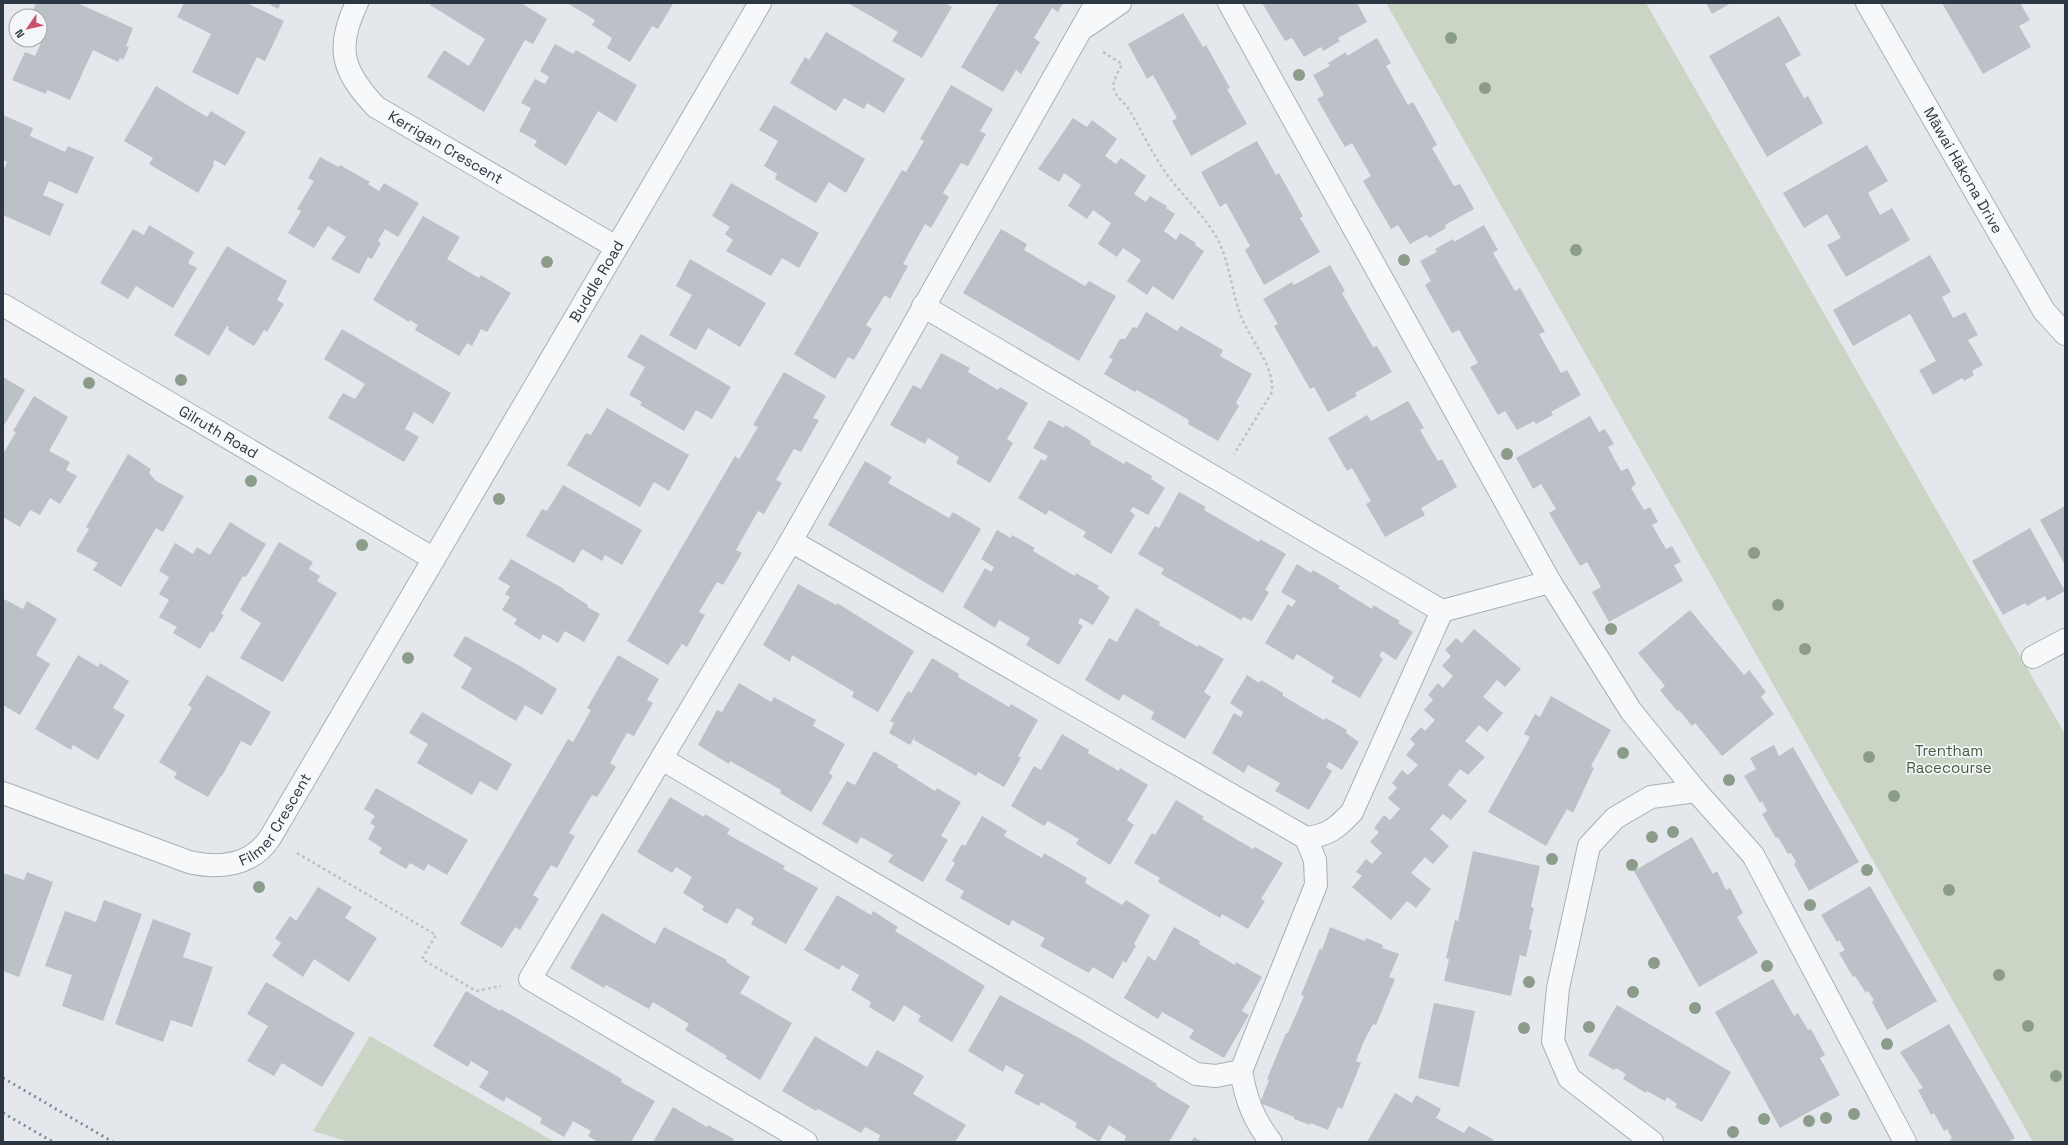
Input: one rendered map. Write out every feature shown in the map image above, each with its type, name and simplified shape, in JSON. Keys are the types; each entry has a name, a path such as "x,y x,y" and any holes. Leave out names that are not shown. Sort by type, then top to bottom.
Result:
{"street":[{"name":"Kerrigan Crescent","path":"357,3 345,32 344,52 349,70 359,89 376,107 616,247"},
{"name":"Buddle Road","path":"434,559 760,3"},
{"path":"806,1142 530,979 791,541 1096,3"},
{"path":"1079,33 1120,3"},
{"path":"1229,3 1550,582 1631,711 1696,791 1753,855 1905,1142"},
{"name":"Māwai Hākona Drive","path":"1867,3 2044,311 2065,334"},
{"name":"Gilruth Road","path":"3,305 434,559"},
{"path":"923,306 1442,611 1550,582"},
{"path":"791,541 1306,838 1315,860 1316,885 1241,1071 1246,1099 1259,1126 1271,1142"},
{"name":"Filmer Crescent","path":"3,793 188,862 207,866 222,866 249,858 261,849 270,838 434,559"},
{"path":"1306,838 1324,835 1341,824 1352,812 1442,611"},
{"path":"2033,657 2065,640"},
{"path":"662,759 1196,1074 1216,1076 1241,1071"},
{"path":"1652,1142 1569,1078 1553,1041 1558,988 1589,846 1615,818 1651,797 1696,791"}],"path":[{"path":"1079,33 1122,64 1113,82 1113,89 1117,97 1126,105 1167,174 1194,205 1222,249 1240,313 1246,328 1258,347 1274,386 1271,394 1218,480"},
{"path":"270,838 436,935 422,959 476,991 530,979"}],"green space":[{"name":"Trentham Racecourse","path":"1386,3 1646,3 2065,734 2065,1142 2033,1142"},
{"path":"370,1036 555,1142 349,1142 313,1131"}],"building":[{"path":"36,3 77,3 133,28 126,46 129,47 123,60 120,58 118,62 93,50 70,100 47,90 46,94 12,80 25,52 35,56 39,48 48,48 48,8 34,8"},
{"path":"184,3 247,3 284,21 265,61 257,57 238,95 192,72 211,34 177,17"},
{"path":"267,3 281,3 278,9"},
{"path":"431,3 521,3 547,19 533,44 525,40 484,112 427,77 444,50 469,66 485,39 430,5"},
{"path":"567,3 673,4 658,29 652,26 630,62 607,48 612,38 592,25 595,20"},
{"path":"848,3 945,3 952,7 922,58 892,41 898,32"},
{"path":"999,3 1063,3 1058,12 1052,8 1034,38 1040,42 1021,74 1016,70 1003,92 961,67"},
{"path":"1262,3 1357,3 1367,22 1338,38 1340,41 1323,51 1321,47 1304,57 1292,38 1285,41"},
{"path":"1706,3 1731,3 1712,14"},
{"path":"1942,3 2020,3 2030,20 2019,26 2031,47 1983,74"},
{"path":"1183,13 1203,47 1206,45 1230,88 1227,89 1247,124 1191,156 1172,121 1177,118 1153,75 1147,79 1128,44"},
{"path":"1779,16 1801,55 1785,64 1804,98 1808,96 1823,123 1767,157 1709,56"},
{"path":"826,32 905,79 884,113 867,103 864,109 844,98 836,111 790,83 805,57 809,60"},
{"path":"1377,38 1391,63 1386,66 1408,105 1413,102 1437,145 1432,148 1454,186 1460,184 1474,209 1445,225 1446,228 1429,238 1427,235 1410,244 1398,225 1391,229 1363,181 1371,176 1352,143 1345,147 1317,99 1324,95 1313,75 1330,66 1328,63 1346,52 1347,56"},
{"path":"555,44 573,54 576,50 637,85 616,122 598,111 566,166 534,146 537,141 519,131 531,108 521,103 535,79 545,84 549,77 540,71"},
{"path":"951,85 993,109 980,131 986,134 968,166 961,163 943,193 949,197 931,228 925,224 903,264 908,266 890,299 885,295 866,325 872,329 854,360 848,357 835,379 794,354 902,170 906,172 924,141 920,139"},
{"path":"156,86 207,117 211,111 246,132 225,166 215,160 213,163 214,165 198,193 149,164 153,158 124,141"},
{"path":"774,105 865,159 846,193 829,182 816,203 775,179 777,174 764,166 778,141 759,130"},
{"path":"3,115 33,128 30,136 65,152 68,146 94,157 77,194 49,181 43,195 64,204 50,236 3,215 3,171 7,162 3,160"},
{"path":"1073,118 1087,127 1092,120 1117,139 1105,156 1116,164 1121,158 1146,176 1134,194 1146,202 1150,196 1167,206 1166,208 1175,214 1164,231 1176,240 1180,233 1196,243 1195,245 1204,251 1173,300 1153,286 1147,295 1127,281 1141,260 1123,248 1117,257 1098,244 1111,223 1093,210 1087,219 1068,206 1081,185 1064,173 1059,182 1038,169"},
{"path":"1257,141 1276,175 1279,173 1303,216 1300,218 1320,252 1264,285 1245,250 1250,246 1226,203 1220,207 1201,172"},
{"path":"1867,145 1888,181 1868,193 1880,215 1892,208 1910,240 1846,277 1827,245 1841,238 1827,214 1804,228 1783,193"},
{"path":"320,157 339,167 340,165 370,182 368,184 379,191 384,183 419,203 398,237 385,229 378,241 381,243 372,259 368,257 359,274 331,259 346,237 328,226 314,248 288,233 301,211 297,209 314,181 308,178"},
{"path":"731,183 819,233 799,268 782,258 771,276 726,251 733,240 725,234 730,227 712,216"},
{"path":"423,216 460,237 447,259 479,278 481,275 511,293 487,332 481,329 472,346 467,343 459,356 415,330 418,325 410,320 409,322 373,300"},
{"path":"149,225 194,252 188,263 197,268 173,308 136,286 128,299 100,283 133,229 144,235"},
{"path":"1484,225 1498,250 1493,253 1515,291 1520,288 1545,332 1539,334 1561,373 1567,370 1581,395 1551,412 1553,415 1536,424 1534,421 1517,430 1505,411 1498,415 1470,367 1478,363 1459,330 1452,333 1425,285 1431,281 1420,261 1437,252 1435,249 1453,239 1454,242"},
{"path":"1001,229 1027,244 1024,250 1085,286 1089,281 1116,296 1079,361 963,293"},
{"path":"227,246 287,281 277,300 284,304 267,332 264,330 254,346 228,330 229,327 227,326 209,356 174,335"},
{"path":"1930,255 1951,292 1942,297 1953,318 1965,312 1978,335 1968,340 1983,365 1972,371 1974,375 1964,381 1962,378 1933,395 1919,370 1936,361 1910,314 1853,346 1833,310"},
{"path":"690,259 766,303 740,347 708,328 696,350 669,335 692,295 676,286"},
{"path":"1330,265 1345,291 1342,293 1373,347 1377,346 1392,372 1355,393 1357,396 1328,412 1314,387 1310,389 1274,326 1278,324 1263,299 1292,282 1294,285"},
{"path":"1146,312 1177,331 1181,326 1223,350 1220,356 1252,374 1236,403 1239,406 1218,441 1188,424 1189,420 1137,390 1135,392 1104,374 1113,359 1109,358 1120,339 1125,339 1133,327 1137,328"},
{"path":"342,329 451,393 433,424 414,412 405,429 419,437 404,462 328,418 343,393 355,399 365,384 324,359"},
{"path":"641,334 731,387 712,419 696,410 684,431 640,405 642,402 629,395 645,367 627,357"},
{"path":"941,353 970,368 968,372 998,390 1000,387 1028,403 1007,439 1013,443 990,483 956,463 959,457 928,438 925,444 890,425 913,385 921,389"},
{"path":"784,372 826,396 813,418 819,420 801,452 794,449 776,480 782,483 764,514 758,511 736,550 742,553 723,585 717,582 699,612 705,615 687,647 682,644 668,665 627,641 735,456 739,459 758,427 753,425"},
{"path":"3,377 25,390 3,427"},
{"path":"34,396 68,417 49,451 70,462 66,470 77,476 60,504 50,498 40,515 30,510 20,527 3,517 3,454 16,432 13,431"},
{"path":"1408,401 1424,428 1420,430 1438,461 1442,459 1457,487 1421,508 1425,515 1385,537 1366,504 1371,501 1352,468 1347,471 1328,438 1367,415 1371,421"},
{"path":"607,408 689,455 669,491 654,482 640,507 567,465 586,433 591,435"},
{"path":"1590,416 1599,432 1605,429 1614,444 1608,447 1621,471 1628,468 1636,484 1631,488 1644,510 1650,507 1658,522 1652,525 1666,549 1672,546 1681,562 1674,565 1683,581 1609,622 1592,592 1601,587 1587,562 1580,566 1549,513 1556,509 1541,484 1533,489 1516,458"},
{"path":"1049,420 1064,428 1065,425 1091,441 1090,444 1124,464 1126,461 1152,476 1151,479 1165,488 1148,515 1133,507 1130,511 1135,515 1111,554 1083,537 1086,532 1049,510 1046,515 1018,498 1041,459 1045,461 1048,456 1033,448"},
{"path":"128,454 151,469 149,473 156,481 184,496 163,532 156,528 121,587 93,570 98,563 76,551 89,529 86,527"},
{"path":"865,461 892,477 888,483 949,518 953,512 981,529 943,593 828,525"},
{"path":"563,485 642,530 622,565 605,555 602,561 582,549 574,563 526,536 542,509 547,511"},
{"path":"1179,492 1206,507 1204,510 1259,542 1260,539 1286,554 1265,590 1269,592 1252,621 1243,617 1241,620 1161,574 1164,569 1138,554 1155,526 1159,528"},
{"path":"2065,506 2065,565 2040,520"},
{"path":"230,522 266,544 246,577 243,576 221,614 224,615 213,633 211,631 200,649 173,633 177,627 159,617 169,600 159,594 169,577 159,571 175,543 193,554 197,547 210,555"},
{"path":"2030,528 2065,591 2047,601 2045,596 2027,606 2025,603 2003,615 1972,561"},
{"path":"997,530 1011,538 1012,535 1035,548 1033,551 1075,576 1076,573 1099,586 1097,588 1110,597 1093,625 1080,618 1078,623 1083,626 1059,665 1026,645 1030,638 999,620 995,628 963,607 985,568 991,572 994,567 981,559"},
{"path":"279,542 313,562 309,569 320,576 317,581 337,593 283,682 240,658 261,623 240,610"},
{"path":"511,559 564,589 588,605 587,607 600,614 584,642 565,631 558,643 543,634 540,640 514,624 517,619 502,610 510,597 505,594 510,586 498,579"},
{"path":"1297,564 1311,573 1313,570 1340,586 1338,588 1372,609 1373,605 1400,621 1398,623 1413,632 1396,660 1382,651 1379,656 1383,659 1360,698 1331,682 1334,677 1297,654 1293,660 1265,643 1288,604 1292,607 1296,601 1281,592"},
{"path":"798,584 836,605 837,603 914,651 878,712 852,697 854,692 792,655 790,662 763,645"},
{"path":"4,599 23,609 27,601 57,619 36,655 50,664 20,715 3,705"},
{"path":"1136,608 1160,622 1159,625 1198,647 1199,645 1224,659 1204,692 1211,697 1185,739 1151,719 1154,712 1123,694 1119,701 1085,680 1109,638 1117,642"},
{"path":"1690,610 1744,675 1749,670 1766,692 1761,697 1774,714 1722,756 1695,723 1692,726 1679,710 1677,711 1660,690 1665,686 1638,653"},
{"path":"1474,629 1521,669 1505,687 1497,680 1483,697 1503,713 1487,732 1479,725 1465,741 1485,757 1468,775 1460,769 1448,785 1467,801 1451,820 1443,814 1430,829 1449,846 1433,864 1425,857 1411,873 1431,889 1416,908 1407,901 1391,920 1352,887 1362,876 1356,872 1366,859 1372,864 1382,853 1370,842 1379,832 1374,828 1384,815 1390,820 1400,809 1388,798 1397,788 1392,783 1402,770 1408,775 1418,765 1406,755 1415,744 1410,739 1421,727 1425,731 1435,720 1424,710 1433,700 1428,695 1438,683 1443,688 1453,676 1442,666 1451,656 1445,650 1456,638 1462,643"},
{"path":"465,636 520,666 557,689 542,715 525,705 516,721 461,688 472,668 453,656"},
{"path":"78,655 98,667 100,663 129,681 113,708 125,715 98,760 73,745 71,750 35,729"},
{"path":"618,655 659,679 647,700 653,703 634,736 627,733 610,763 616,767 597,797 592,795 569,833 575,836 557,868 551,865 533,895 539,899 520,930 515,927 502,948 460,924 568,739 573,742 591,710 587,708"},
{"path":"932,658 959,674 958,677 1009,707 1011,704 1038,720 1018,756 1021,758 1004,787 978,772 976,776 914,740 915,736 910,745 889,733 894,723 890,721 908,691 911,693"},
{"path":"207,675 271,712 251,746 241,741 222,776 208,797 174,778 177,773 159,762 192,708 188,705"},
{"path":"1247,675 1259,683 1261,680 1283,693 1283,696 1324,720 1326,718 1347,730 1346,733 1359,742 1342,770 1329,762 1326,767 1332,771 1309,810 1275,791 1280,783 1248,765 1244,773 1212,753 1234,713 1241,717 1243,712 1230,703"},
{"path":"739,683 771,702 774,697 816,720 813,726 845,744 829,773 833,776 811,812 780,793 781,790 730,761 729,764 698,745 717,710 722,712"},
{"path":"1551,696 1611,730 1591,766 1594,768 1573,813 1567,809 1546,846 1488,812 1530,737 1524,734 1535,714 1540,717"},
{"path":"422,712 512,764 497,791 480,781 472,795 417,763 428,744 409,733"},
{"path":"1062,734 1089,750 1088,753 1119,771 1120,768 1148,785 1127,820 1134,825 1110,865 1076,844 1079,839 1048,821 1044,826 1011,806 1034,766 1041,770"},
{"path":"1774,745 1779,756 1793,747 1859,862 1809,891 1794,864 1796,862 1791,853 1788,854 1778,837 1776,838 1762,814 1767,811 1762,801 1760,803 1744,776 1756,769 1750,758"},
{"path":"874,751 898,765 897,767 935,791 937,788 961,802 941,836 948,840 923,882 888,862 893,855 861,837 857,844 822,824 847,781 855,785"},
{"path":"376,788 468,840 447,875 428,864 424,871 410,863 406,869 379,853 382,848 368,839 375,826 370,823 375,816 364,809"},
{"path":"670,797 704,817 705,814 730,829 727,834 785,866 783,869 818,888 786,944 751,924 754,918 737,908 727,924 702,910 704,906 683,893 692,877 676,867 672,873 637,852"},
{"path":"1176,800 1204,817 1202,819 1253,849 1255,847 1283,863 1261,899 1265,901 1248,929 1222,914 1220,918 1158,882 1160,878 1134,863 1152,833 1155,835"},
{"path":"982,816 1007,831 1004,836 1042,858 1044,853 1087,878 1085,883 1122,905 1126,900 1150,915 1134,944 1136,946 1126,963 1123,961 1113,979 1093,967 1089,973 1040,946 1045,938 1012,920 1009,926 960,898 964,891 945,880 955,863 952,861 962,844 965,846"},
{"path":"1692,837 1713,874 1717,871 1726,890 1730,888 1743,913 1737,917 1758,953 1699,987 1634,871"},
{"path":"1473,851 1540,866 1531,907 1534,908 1529,929 1532,930 1526,957 1520,955 1511,996 1444,981 1449,959 1446,958 1455,920 1458,921"},
{"path":"27,872 53,882 19,977 3,971 3,873 24,880"},
{"path":"1870,886 1937,1001 1887,1030 1872,1002 1874,1000 1868,991 1866,993 1855,976 1853,977 1839,953 1845,950 1839,940 1837,942 1821,915"},
{"path":"318,887 352,907 345,918 377,938 349,982 314,959 303,977 272,956 281,943 275,938 290,916 296,921"},
{"path":"837,895 871,915 873,911 898,927 895,931 985,986 952,1042 918,1021 921,1016 904,1005 894,1022 869,1007 871,1002 851,990 859,975 842,965 839,970 804,950"},
{"path":"104,900 142,914 103,1021 62,1006 72,975 45,966 65,911 96,922"},
{"path":"602,913 655,944 664,927 727,960 726,962 750,977 740,993 792,1023 760,1080 725,1058 727,1056 685,1030 689,1024 653,1002 649,1009 606,985 604,988 570,968"},
{"path":"153,919 191,933 183,957 213,967 192,1027 171,1020 163,1042 115,1024"},
{"path":"1174,927 1200,941 1199,944 1235,965 1236,962 1262,977 1242,1011 1249,1015 1224,1058 1189,1038 1194,1030 1162,1012 1158,1019 1124,998 1148,956 1155,961"},
{"path":"1330,927 1365,941 1366,938 1383,945 1382,948 1399,954 1389,977 1395,979 1376,1025 1373,1024 1364,1041 1356,1061 1361,1063 1342,1109 1338,1107 1328,1130 1311,1123 1310,1125 1294,1119 1294,1117 1260,1103 1269,1080 1267,1079 1286,1033 1288,1033 1304,996 1301,995 1320,948 1322,950"},
{"path":"1773,979 1794,1016 1798,1013 1808,1030 1811,1029 1825,1055 1820,1058 1840,1095 1780,1128 1715,1012"},
{"path":"266,982 355,1033 322,1087 282,1063 274,1076 247,1061 268,1026 247,1014"},
{"path":"466,991 500,1011 501,1009 622,1079 621,1082 655,1101 631,1142 598,1142 588,1136 591,1131 573,1121 564,1137 540,1123 542,1118 506,1097 504,1102 479,1087 489,1072 471,1061 468,1067 433,1046"},
{"path":"1000,995 1079,1038 1157,1084 1156,1086 1190,1106 1169,1142 1124,1142 1126,1136 1109,1125 1099,1142 1075,1127 1077,1123 1041,1102 1039,1106 1014,1093 1024,1075 1006,1065 1003,1072 968,1051"},
{"path":"1434,1003 1475,1011 1459,1087 1418,1078"},
{"path":"1617,1005 1731,1072 1702,1122 1675,1107 1677,1104 1667,1097 1665,1101 1647,1091 1646,1093 1623,1079 1626,1074 1616,1068 1614,1070 1588,1055"},
{"path":"1949,1024 2015,1138 2008,1142 1951,1142 1950,1140 1952,1138 1947,1129 1944,1131 1934,1113 1931,1115 1918,1090 1923,1088 1900,1052"},
{"path":"815,1036 867,1067 877,1050 924,1076 913,1094 966,1125 955,1142 878,1142 880,1135 865,1127 861,1133 818,1109 816,1111 782,1091"},
{"path":"1395,1093 1412,1103 1416,1095 1441,1109 1436,1118 1464,1133 1469,1126 1494,1140 1492,1142 1367,1142"},
{"path":"673,1107 707,1127 708,1125 734,1139 732,1142 653,1142"},
{"path":"1194,1137 1202,1142 1191,1142"}],"railway":[{"path":"3,1078 113,1142"},
{"path":"3,1113 53,1142"}]}
